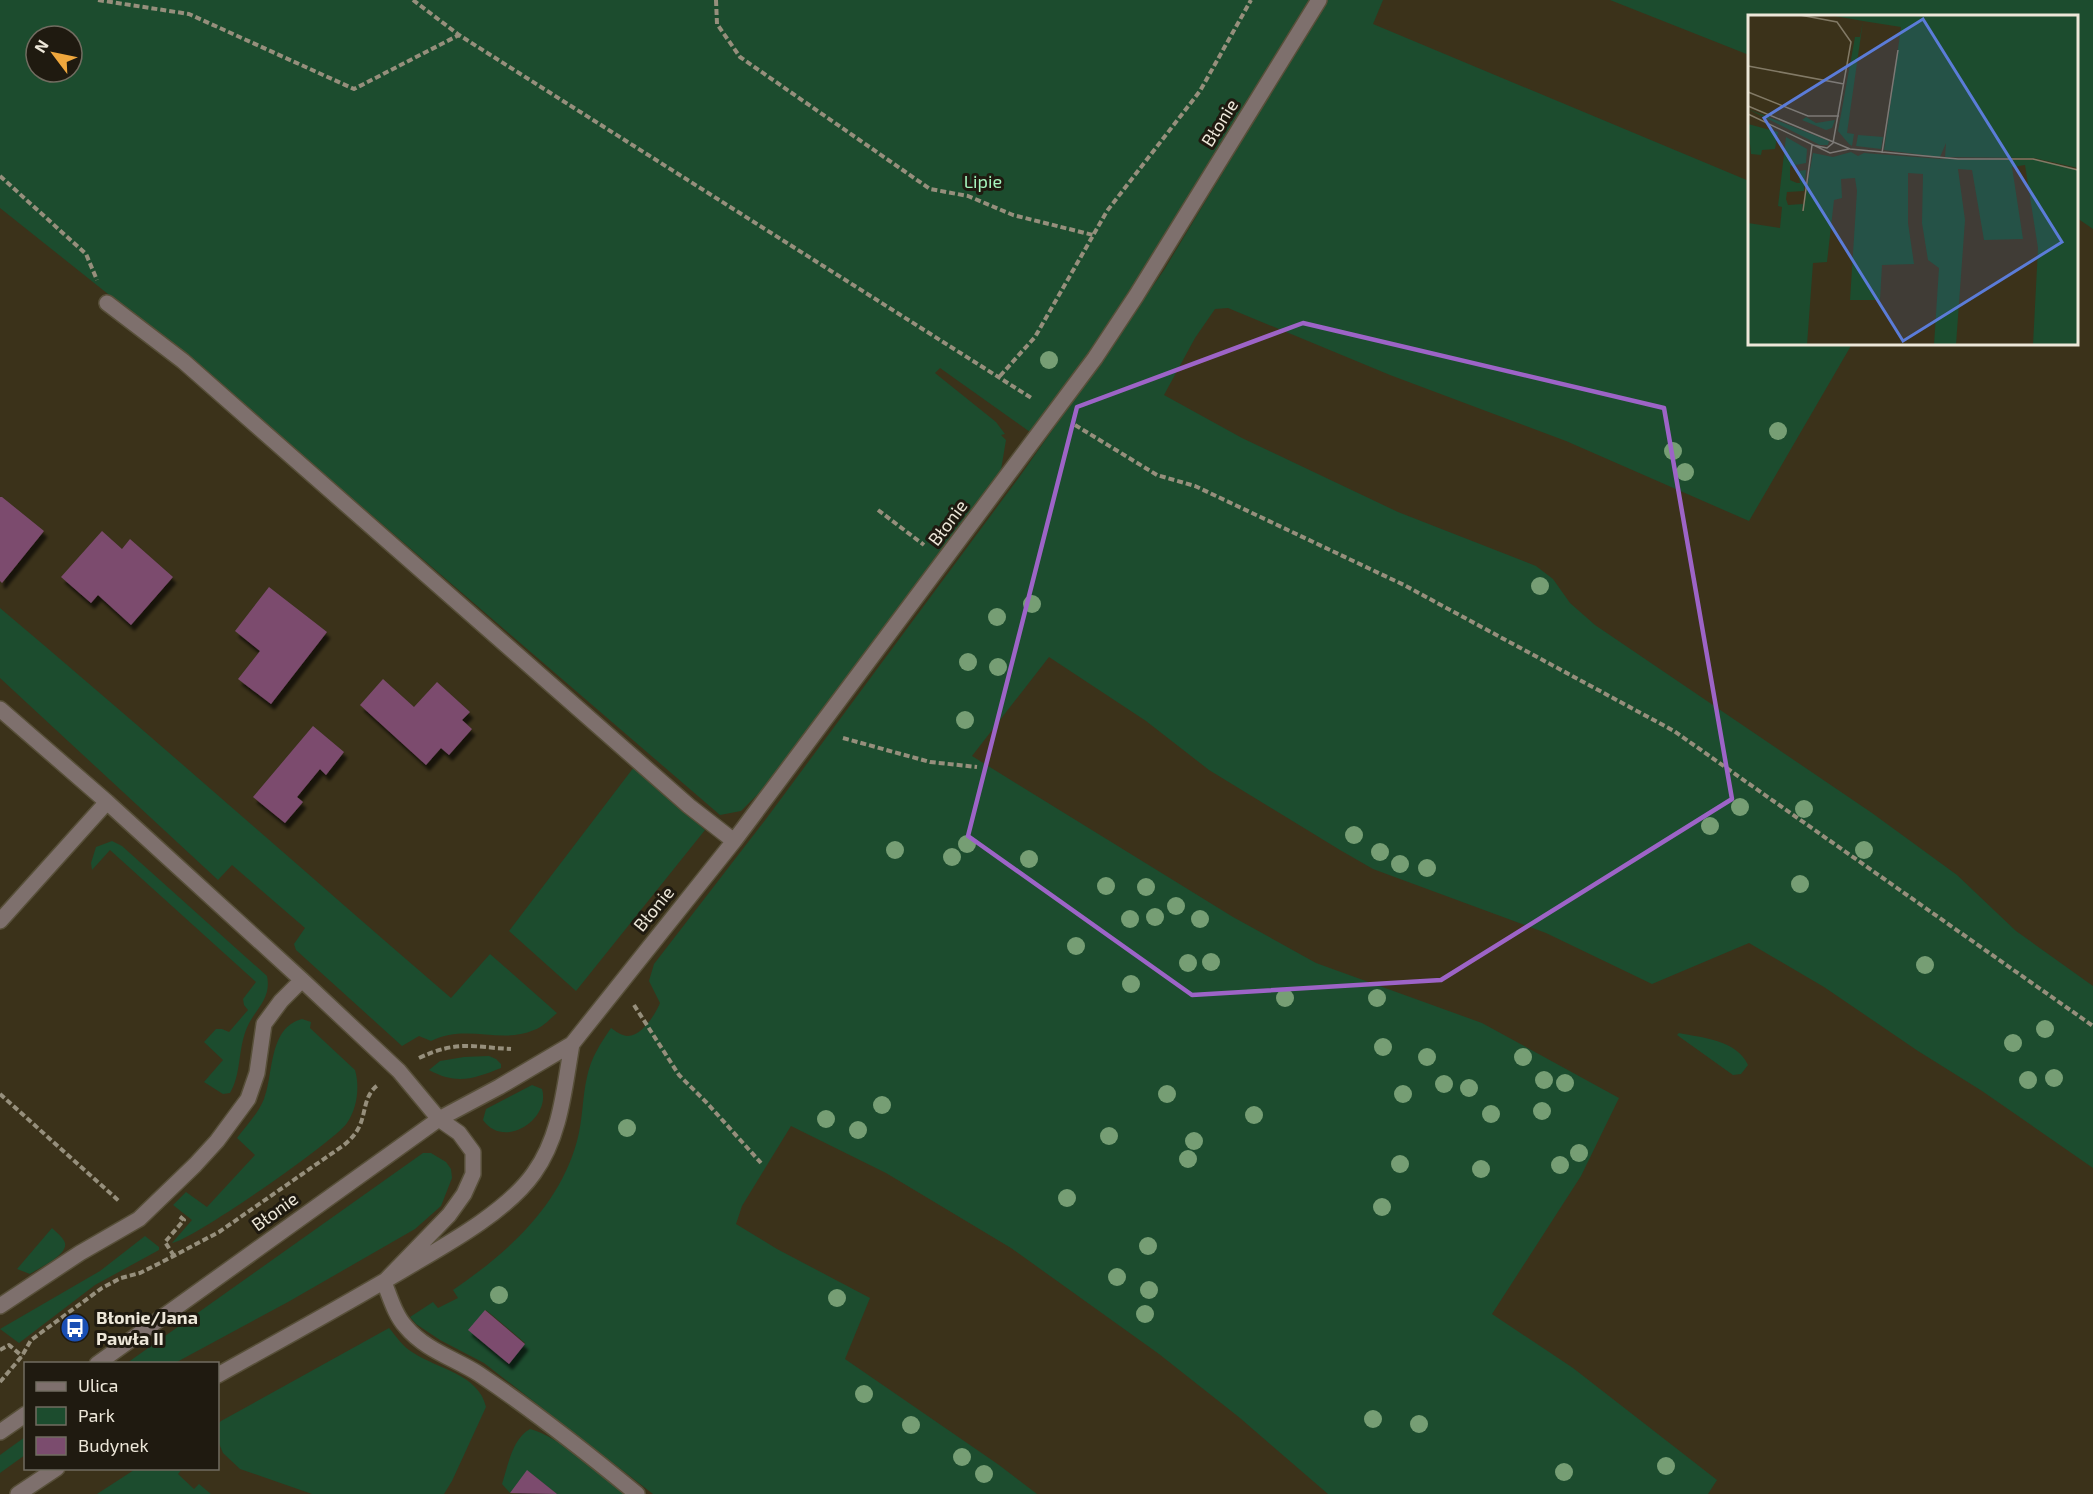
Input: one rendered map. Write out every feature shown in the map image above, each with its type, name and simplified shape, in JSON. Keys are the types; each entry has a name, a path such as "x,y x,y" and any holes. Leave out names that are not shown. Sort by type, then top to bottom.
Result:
{"street":[{"name":"Błonie","path":"100,1362 439,1119 572,1044 734,841 1055,413 1136,296 1319,0"},
{"path":"107,303 183,361 680,798 734,841"},
{"path":"0,709 107,802 302,980 399,1071 439,1119 459,1133 473,1152 473,1174 464,1194 449,1215 384,1282 398,1314 406,1327 419,1339 479,1374 585,1451 637,1494"},
{"path":"0,921 107,802"},
{"path":"0,1306 81,1253 139,1219 195,1165 217,1141 248,1099 257,1073 264,1023 280,1001 302,980"},
{"name":"Błonie","path":"219,1374 449,1243 518,1193 534,1173 550,1146 558,1123 572,1044"},
{"path":"0,1432 24,1415"},
{"path":"18,1494 54,1470"}],"path":[{"path":"98,0 189,14 354,89 459,35"},
{"path":"413,0 459,35 1055,413 1157,475 1195,486 1404,585 1674,731 2093,1026"},
{"path":"716,0 717,24 740,57 930,189 968,196 1013,215 1093,235"},
{"path":"1000,376 1035,337 1107,211 1200,91 1250,1"},
{"path":"0,176 86,254 107,303"},
{"path":"878,510 944,560"},
{"path":"817,729 930,762 977,767"},
{"path":"617,987 642,1016 679,1075 761,1163"},
{"path":"0,1382 22,1356 31,1340 102,1287 121,1278 140,1273 219,1232 344,1145 354,1136 360,1126 370,1090 417,1059 438,1049 456,1046 513,1048"},
{"path":"0,1094 139,1219"},
{"path":"170,1221 177,1214 184,1220 165,1242 174,1256"},
{"path":"0,1350 9,1345 22,1356"}],"highlighted area":[{"path":"1303,323 1664,408 1732,799 1441,980 1192,995 968,836 1077,407"}],"green space":[{"name":"Lipie","path":"0,0 1311,0 1097,343 1030,432 940,368 935,373 996,422 1005,434 1001,435 1006,440 1001,470 769,783 741,811 720,815 157,333 0,208"},
{"path":"1327,0 1383,0 1373,24 1748,181 1748,345 1851,345 1749,521 1566,441 1390,375 1228,308 1215,309 1195,338 1164,395 1242,438 1398,512 1536,566 1553,579 1570,603 1595,625 1872,813 1957,875 2016,931 2093,986 2093,1168 1982,1091 1824,987 1749,943 1652,984 1546,933 1373,869 1209,770 1146,721 1049,657 972,756 1233,917 1316,963 1482,1023 1619,1098 1581,1176 1492,1314 1573,1368 1717,1480 1708,1494 1328,1494 1240,1418 1159,1354 1011,1248 886,1173 791,1126 742,1206 736,1224 777,1249 870,1298 845,1359 999,1465 1037,1494 653,1494 484,1363 440,1340 416,1324 410,1317 433,1302 438,1308 458,1298 453,1290 511,1244 544,1207 558,1187 569,1165 579,1133 589,1070 596,1051 607,1034 611,1028 629,1036 646,1026 660,1003 649,981 654,964 766,819 1020,476 1164,270","holes":["486,1310 525,1343 509,1364 469,1330"]},
{"path":"1610,0 2093,0 2093,229 2078,219 2078,15 1748,15 1748,55"},
{"path":"0,608 451,998 490,954 557,1013 540,1027 521,1034 509,1036 458,1034 431,1041 419,1036 402,1046 296,950 294,944 305,928 232,865 218,880 0,678"},
{"path":"634,767 705,830 576,991 509,931"},
{"path":"112,841 122,846 267,976 267,992 246,1030 236,1079 230,1093 223,1094 204,1082 223,1060 204,1042 216,1029 229,1032 248,1010 243,999 256,982 110,850 92,870 91,863 96,847"},
{"path":"302,1019 311,1022 310,1028 355,1070 357,1098 347,1123 317,1149 233,1209 185,1238 172,1243 192,1220 173,1205 186,1192 207,1207 255,1155 237,1138 264,1099 274,1053 283,1032 291,1024"},
{"path":"1679,1033 1728,1045 1743,1057 1748,1065 1741,1074 1733,1075 1677,1035"},
{"path":"489,1056 501,1064 501,1068 465,1079 448,1078 429,1070 440,1061"},
{"path":"532,1085 542,1089 543,1100 540,1111 524,1127 502,1132 492,1129 483,1120 486,1109"},
{"path":"423,1153 431,1153 446,1162 451,1169 452,1178 441,1206 415,1229 288,1302 177,1362 128,1362"},
{"path":"52,1228 65,1243 62,1252 30,1274 17,1269"},
{"path":"145,1236 159,1247 159,1250 95,1285 19,1343 0,1329 100,1271"},
{"path":"389,1328 409,1350 456,1374 475,1387 486,1407 444,1494 312,1494 240,1469 223,1453 219,1443 219,1423"},
{"path":"530,1429 542,1433 567,1448 626,1494 557,1494 528,1471 510,1493 502,1484 509,1461 519,1439"},
{"path":"24,1438 24,1456 0,1473 0,1455"},
{"path":"134,1470 181,1470 178,1474 194,1489 199,1484 211,1494 97,1494"}],"building":[{"path":"0,497 44,531 2,583 0,581"},
{"path":"102,531 122,549 130,539 173,577 131,625 98,595 91,603 61,577"},
{"path":"269,587 327,632 271,704 238,679 260,651 235,631"},
{"path":"383,679 414,707 437,682 470,712 462,720 472,729 449,755 441,748 426,765 360,705"},
{"path":"313,726 344,752 326,775 320,769 297,797 303,802 285,823 253,797"},
{"path":"485,1310 525,1344 509,1364 468,1330"},
{"path":"527,1470 557,1494 510,1493"}],"place":[{"name":"Błonie/Jana Pawła II","path":"75,1328"}]}
